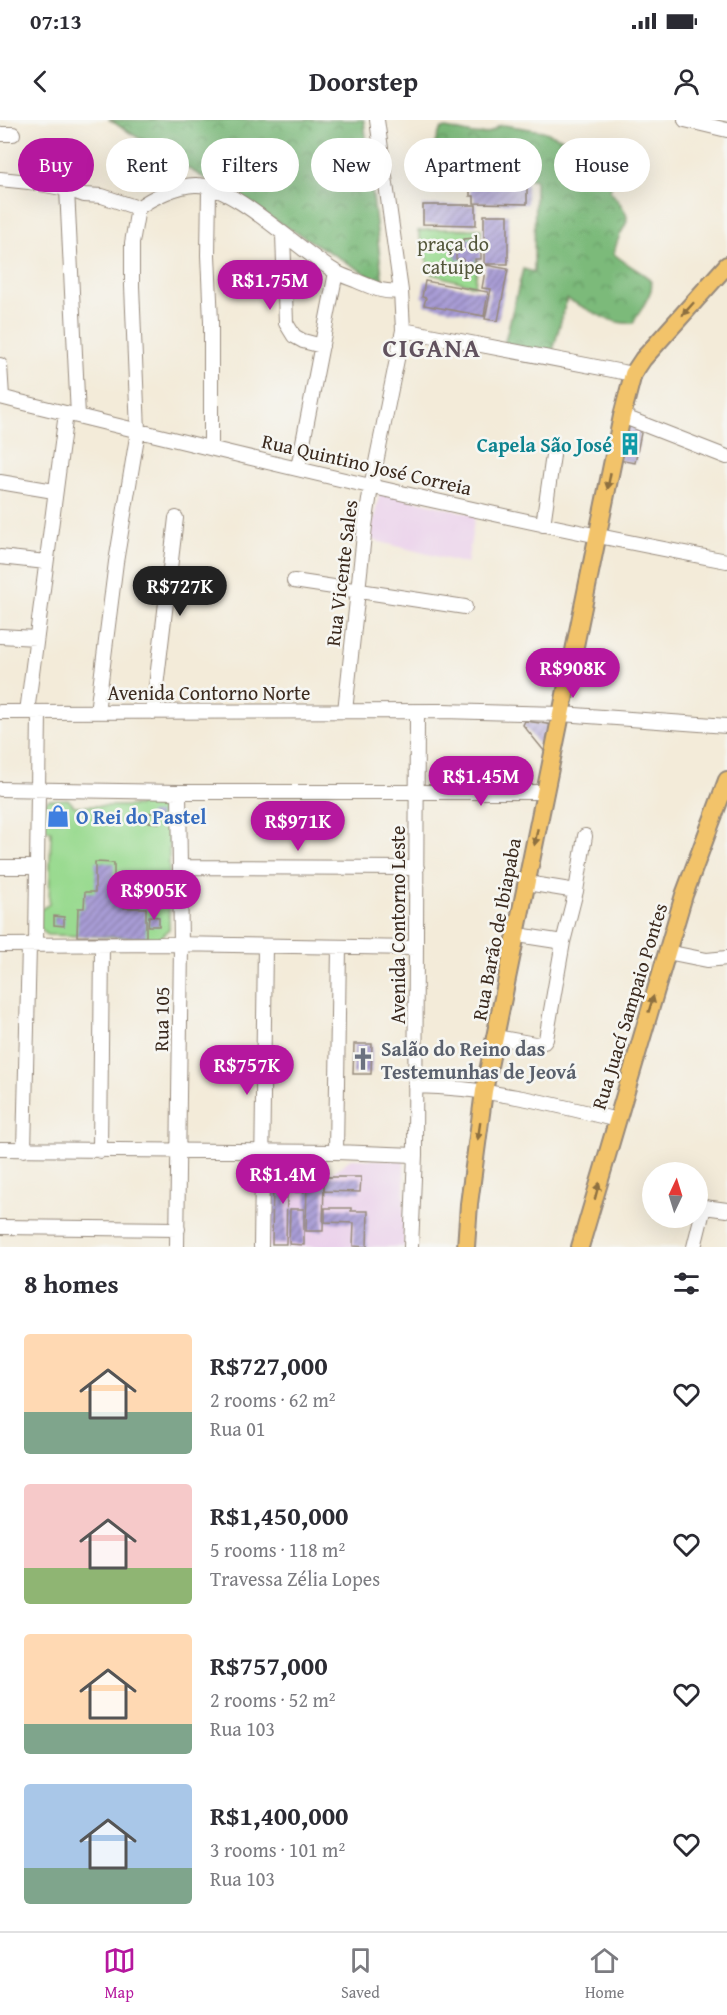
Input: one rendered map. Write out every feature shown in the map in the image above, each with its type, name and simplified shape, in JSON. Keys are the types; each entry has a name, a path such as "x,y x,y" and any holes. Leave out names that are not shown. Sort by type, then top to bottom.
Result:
{"main road":[{"name":"Rua Barão de Ibiapaba","path":"466,1247 469,1204 484,1092 518,935 622,416 633,374 643,359 727,266"},
{"name":"Rua Juací Sampaio Pontes","path":"580,1247 684,895 727,780"}],"street":[{"name":"Rua Vicente Sales","path":"345,711 371,487 403,330 400,291 377,120"},
{"path":"685,120 727,130"},
{"path":"0,179 18,181"},
{"path":"97,712 116,561 138,431 132,286 132,243 136,212 150,199 186,186 201,185"},
{"path":"24,1150 37,867 37,789 33,713 36,638 54,491 72,414 67,192"},
{"path":"76,192 102,196 136,212"},
{"path":"209,192 211,448"},
{"path":"219,192 235,198 336,272 386,293 400,291"},
{"path":"283,234 286,323 294,336 322,346"},
{"path":"298,468 336,272"},
{"path":"403,330 633,374"},
{"path":"0,365 1,397"},
{"name":"Rua Quintino José Correia","path":"1,397 371,487 598,537 727,561"},
{"path":"622,416 727,457"},
{"path":"543,525 553,455"},
{"path":"0,482 54,491"},
{"path":"153,712 177,518"},
{"path":"0,557 46,562"},
{"path":"294,581 465,607"},
{"path":"0,636 36,638"},
{"name":"Avenida Contorno Norte","path":"0,712 345,711 561,714 727,726"},
{"name":"Avenida Contorno Leste","path":"411,1247 416,1155 417,712"},
{"path":"0,789 180,792 545,792"},
{"name":"Rua 105","path":"177,1247 181,945 180,792"},
{"path":"496,1037 535,1044 544,1042 563,942 576,891 585,836"},
{"path":"0,867 37,867"},
{"path":"180,867 417,868"},
{"path":"527,883 576,891"},
{"path":"518,935 563,942"},
{"path":"0,945 416,948"},
{"path":"100,1151 102,946"},
{"path":"261,1247 265,946"},
{"path":"336,1152 339,947"},
{"path":"667,952 707,960 727,958"},
{"path":"415,1086 450,1087 545,1102 617,1120"},
{"path":"0,1149 336,1152 416,1155"},
{"path":"694,1247 704,1207 727,1210"},
{"path":"0,1227 178,1229"}],"shaded area":[{"path":"380,492 475,515 467,564 369,539"},
{"path":"281,1159 304,1176 327,1176 351,1159 401,1160 404,1162 404,1247 267,1247 268,1161"}],"green space":[{"path":"110,120 364,120 366,138 311,138 311,192 372,192 383,284 228,192 299,192 299,138 201,138 201,176 189,168 189,138 139,138"},
{"path":"498,126 543,131 561,138 554,138 554,192 611,192 620,203 627,218 614,254 646,276 652,287 633,323 616,322 599,316 567,299 552,354 504,345 523,269 534,272 535,192 542,192 542,138 436,138 441,129 446,128 481,134 493,131"},
{"name":"praça do catuipe","path":"481,229 475,286 431,274 418,231"},
{"path":"144,798 166,799 169,807 169,929 160,938 47,935 40,928 40,910 49,904 51,831 41,828 41,807 48,800 68,799 74,806 139,806"}],"building":[{"path":"470,192 527,192 527,204 474,203 474,196 470,196"},
{"path":"423,205 476,205 476,225 423,224"},
{"path":"484,215 508,215 508,264 484,264"},
{"path":"475,238 475,248 481,248 481,259 475,259 476,270 463,270 463,259 456,259 456,249 463,249 463,239"},
{"path":"486,265 508,269 498,321 485,319 491,289 482,288"},
{"path":"425,281 488,292 484,316 424,305 426,298 422,297"},
{"name":"Capela São José","path":"631,422 642,428 635,463 618,460 625,427"},
{"path":"525,721 554,725 549,757 523,725"},
{"name":"O Rei do Pastel","path":"54,811 64,811 63,821 53,820"},
{"path":"149,813 159,813 159,823 149,822"},
{"path":"95,862 114,863 114,893 125,893 124,908 146,908 146,937 77,936 78,908 84,908 85,892 95,892"},
{"path":"54,916 64,917 64,926 54,925"},
{"path":"149,916 159,917 159,926 148,926"},
{"name":"Salão do Reino das Testemunhas de Jeová","path":"354,1044 372,1044 371,1074 353,1074"},
{"path":"307,1176 324,1176 323,1231 306,1231"},
{"path":"273,1177 304,1177 304,1192 287,1192 286,1244 272,1244"},
{"path":"325,1177 361,1177 360,1192 324,1191"},
{"path":"325,1208 351,1208 351,1211 368,1211 367,1247 353,1246 354,1223 325,1222"},
{"path":"290,1209 304,1209 304,1245 289,1244"}],"place":[{"name":"Capela São José","path":"630,444"},
{"name":"O Rei do Pastel","path":"58,816"},
{"name":"Salão do Reino das Testemunhas de Jeová","path":"363,1059"}],"district":[{"name":"CIGANA","path":"432,347"}]}
